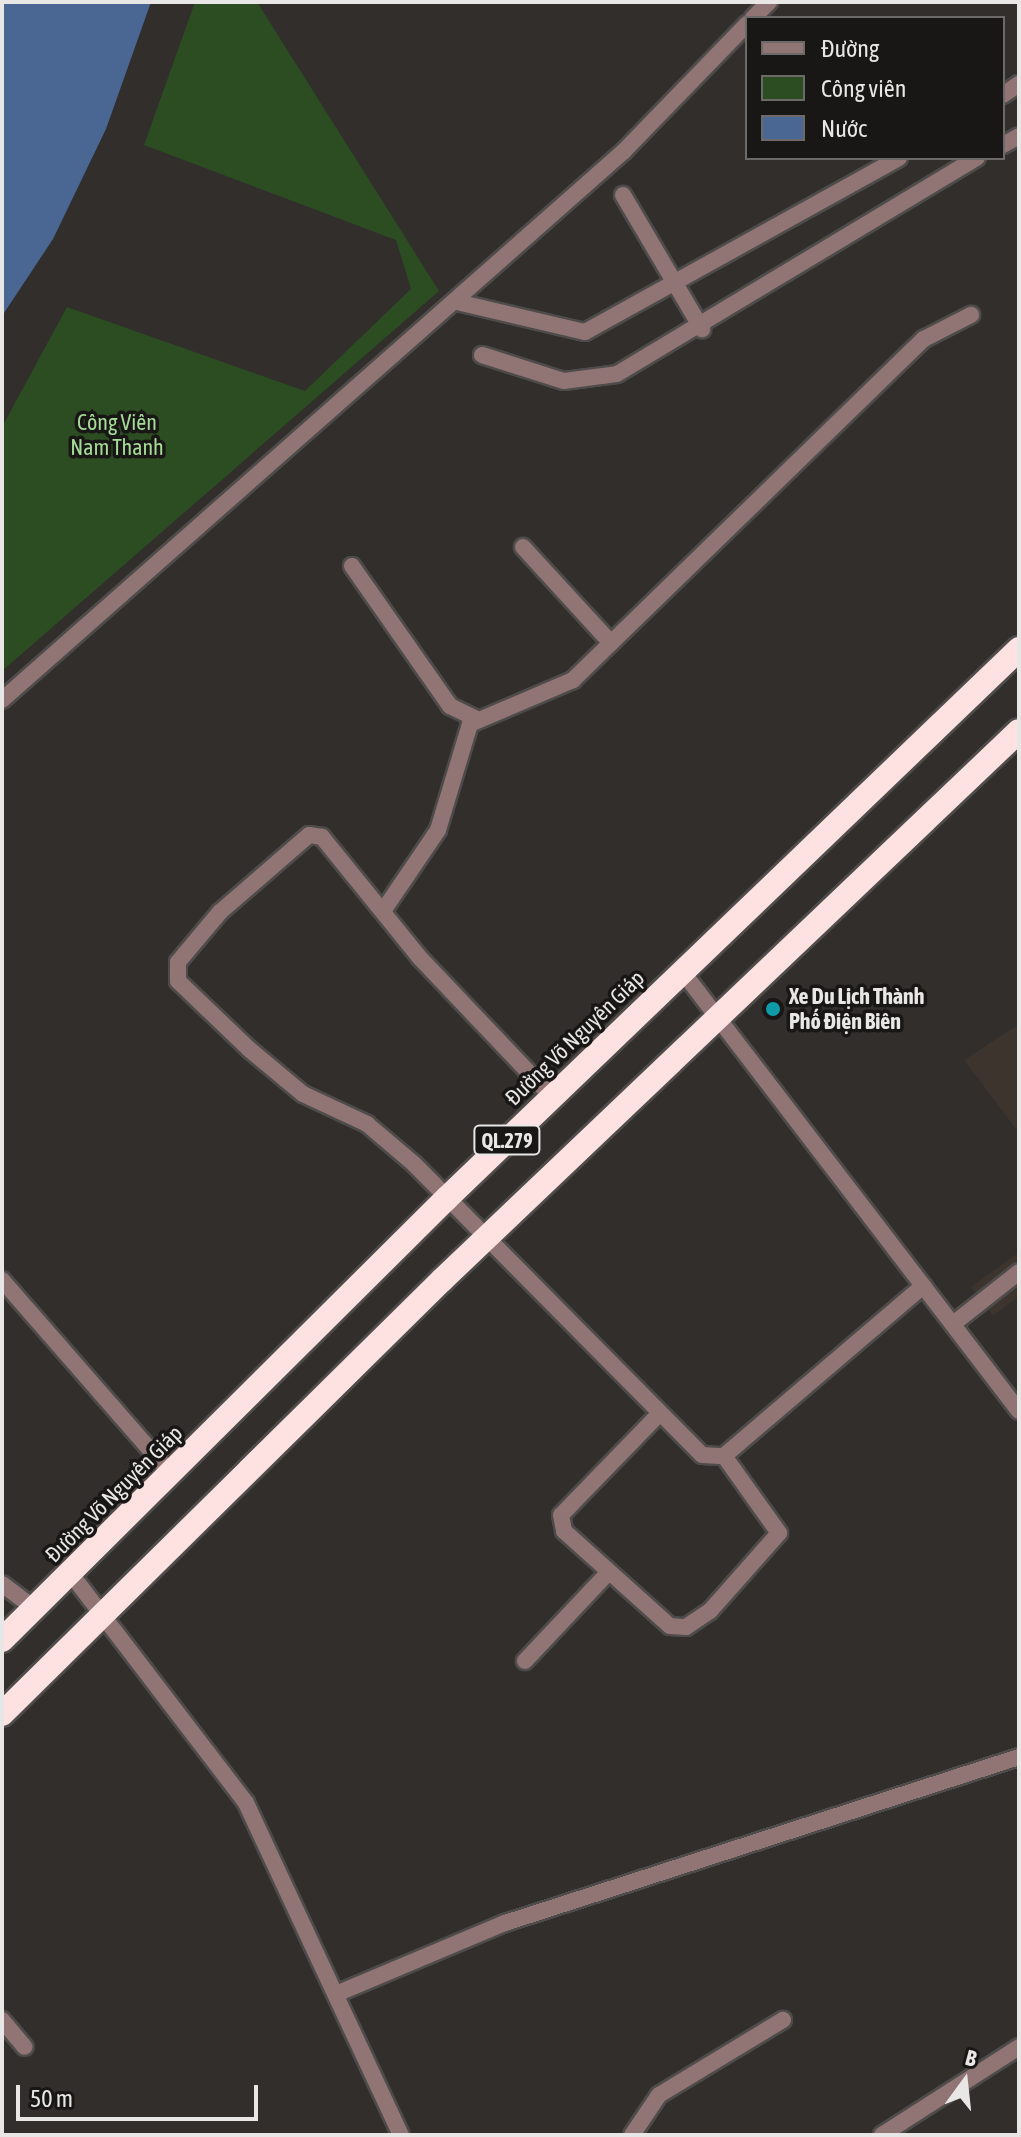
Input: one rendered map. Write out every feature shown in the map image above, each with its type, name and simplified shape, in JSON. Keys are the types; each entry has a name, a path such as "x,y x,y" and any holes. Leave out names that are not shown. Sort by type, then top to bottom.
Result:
{"highway":[{"name":"Đường Võ Nguyên Giáp","path":"2,1640 447,1198 1019,649"},
{"name":"QL.279","path":"2,1714 486,1240 720,1020 1019,731"}],"street":[{"path":"2,700 457,302 624,151 745,26"},
{"path":"457,302 585,332 674,287 896,160"},
{"path":"482,355 564,381 591,380 698,324 883,210 973,160"},
{"path":"623,195 698,324"},
{"path":"383,911 438,830 459,745 477,719 573,680 924,339 971,315"},
{"path":"523,547 611,643"},
{"path":"352,566 450,706 477,719"},
{"path":"552,1097 383,911 332,845 309,835 220,912 178,962 178,981 303,1094 367,1124 447,1198 702,1455 724,1456 923,1286"},
{"path":"682,971 1019,1411"},
{"path":"953,1324 1019,1272"},
{"path":"2,1280 171,1474"},
{"path":"660,1413 561,1515 564,1531 670,1626 686,1627 710,1611 779,1533 724,1456"},
{"path":"525,1661 608,1573"},
{"path":"71,1574 246,1803 401,2135"},
{"path":"2,1584 35,1609"},
{"path":"336,1994 505,1923 1019,1757"},
{"path":"2,2020 25,2047"},
{"path":"632,2135 659,2095 783,2020"},
{"path":"882,2135 1019,2047"}],"shaded area":[{"path":"1019,1024 1019,1133 964,1060"},
{"path":"1019,1252 1019,1296 993,1316 971,1287"}],"green space":[{"name":"Công Viên Nam Thanh","path":"195,2 257,2 439,291 2,671 2,427 67,307 305,391 411,289 396,240 144,145"}],"water":[{"path":"2,2 151,2 106,129 53,239 2,316"}],"place":[{"name":"Xe Du Lịch Thành Phố Điện Biên","path":"773,1009"}]}
